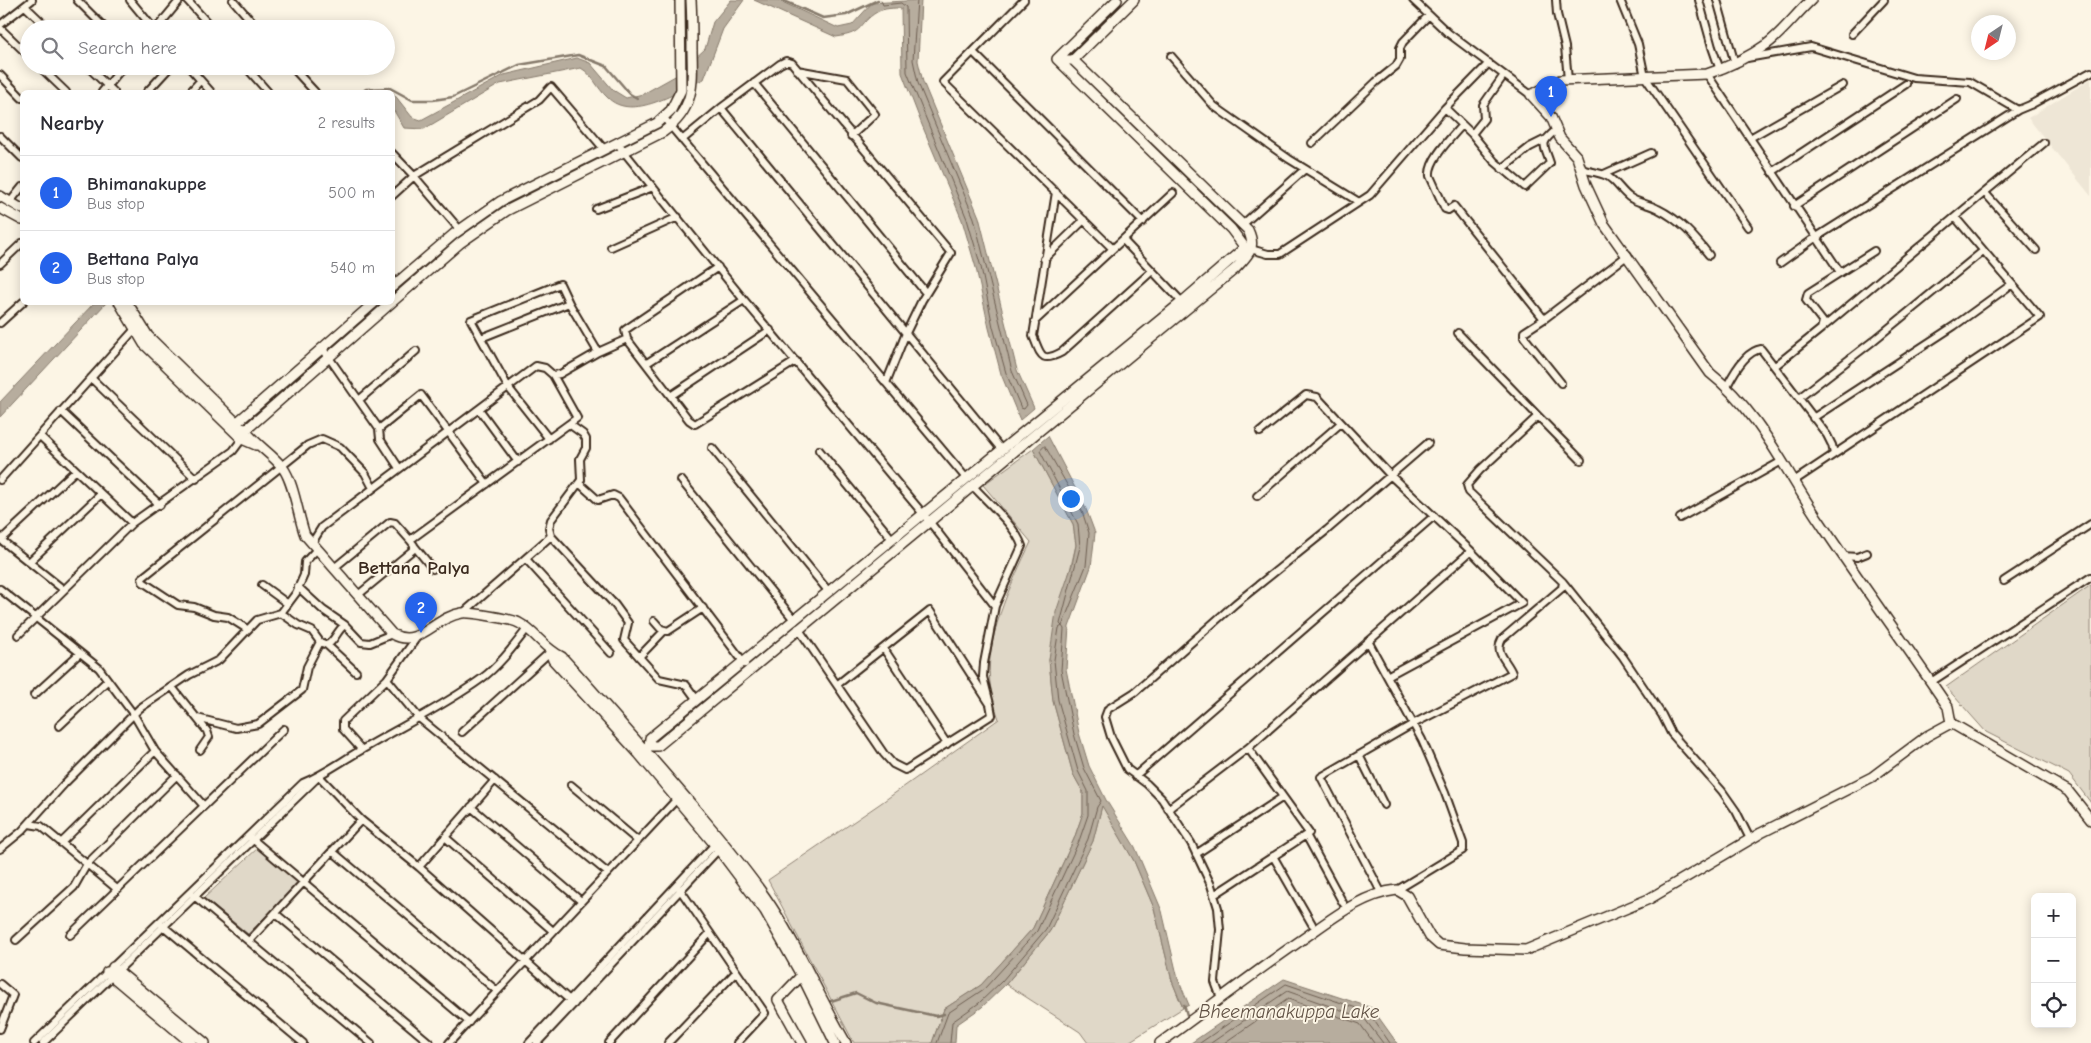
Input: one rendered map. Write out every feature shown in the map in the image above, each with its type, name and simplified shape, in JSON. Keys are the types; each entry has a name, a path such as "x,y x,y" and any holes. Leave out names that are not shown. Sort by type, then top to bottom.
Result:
{"street":[{"path":"20,47 0,26 32,0"},
{"path":"77,0 97,20"},
{"path":"130,0 147,20"},
{"path":"163,20 180,0"},
{"path":"188,0 205,20"},
{"path":"233,0 250,20"},
{"path":"395,285 460,230 501,201 664,118 674,105 682,85 680,0"},
{"path":"395,299 460,243 506,211 663,132 671,126 684,111 692,92 691,0"},
{"path":"1024,0 943,82 1113,249"},
{"path":"1057,59 1117,0"},
{"path":"1073,60 1134,0"},
{"path":"1413,0 1448,33 1531,95 1551,117 1560,138 1577,157 1586,184 1604,224 1628,255 1710,373 1727,386 1750,412 1843,556 1948,707 1951,722 2068,791 2091,820"},
{"path":"1556,0 1557,14 1565,46 1568,80"},
{"path":"1620,0 1638,44 1645,77 1748,227"},
{"path":"1700,0 1720,70"},
{"path":"1717,0 1738,62"},
{"path":"1531,95 1560,80 1707,74 1720,70 1738,62 1768,43 1811,0"},
{"path":"1852,34 1884,0"},
{"path":"25,6 40,20"},
{"path":"1312,143 1340,115 1396,66 1400,59 1400,48 1403,42 1429,15"},
{"path":"1738,62 1811,47 1914,78 1970,82 2018,110"},
{"path":"973,52 1143,222"},
{"path":"1171,56 1214,106 1305,169 1359,202"},
{"path":"644,750 658,746 747,665 969,482 1043,428 1235,269 1252,250 1252,240 1248,230 1073,60 1057,59"},
{"path":"969,482 1001,449 1182,302 1242,250 1240,240 1230,229 1057,59"},
{"path":"682,140 780,64 792,63 851,136 951,253 926,293 906,333 886,383"},
{"path":"1242,246 1252,250 1280,254 1370,194 1488,63"},
{"path":"797,70 847,79 875,114 851,136"},
{"path":"1780,263 1815,238 2018,110 2091,72"},
{"path":"1707,74 1815,238 1840,272"},
{"path":"0,75 20,96"},
{"path":"48,75 64,90"},
{"path":"96,75 112,90"},
{"path":"104,90 117,75"},
{"path":"149,90 163,75"},
{"path":"196,75 208,90"},
{"path":"253,75 266,90"},
{"path":"300,75 313,90"},
{"path":"1472,134 1484,119 1483,105 1504,75"},
{"path":"192,90 200,80"},
{"path":"754,83 926,293"},
{"path":"1772,172 1906,84"},
{"path":"1750,138 1843,85"},
{"path":"395,193 414,176 539,100 551,87 604,149"},
{"path":"1794,206 1957,99"},
{"path":"721,108 1001,449"},
{"path":"1446,108 1472,134 1502,169 1518,183 1526,186 1550,163 1543,144 1544,140"},
{"path":"664,118 969,482 1020,540 1022,546 995,606 984,662 983,677 992,715 905,770 898,768 884,754 797,625 681,480"},
{"path":"1462,125 1437,154 1430,176 1445,209 1448,210 1454,206 1544,319"},
{"path":"1502,169 1556,130"},
{"path":"0,136 20,156"},
{"path":"617,143 744,300 926,517 995,606"},
{"path":"1775,366 2044,143"},
{"path":"1581,169 1604,174 1651,153"},
{"path":"395,156 460,230"},
{"path":"1242,225 1305,169"},
{"path":"1604,174 1619,185 1630,198 1657,208 1674,218 1691,232 1709,255"},
{"path":"596,209 653,187"},
{"path":"10,202 20,190"},
{"path":"1056,192 1033,336 1041,354 1046,358 1050,358 1062,352 1152,270"},
{"path":"1985,192 2036,250"},
{"path":"1035,321 1174,193"},
{"path":"0,196 20,208"},
{"path":"0,208 20,219"},
{"path":"611,246 678,217"},
{"path":"1794,481 2040,317 1955,217"},
{"path":"1044,259 1084,220"},
{"path":"1123,240 1182,302"},
{"path":"0,264 20,245"},
{"path":"1799,398 1874,341 1983,250"},
{"path":"1821,329 1823,322 1806,298 1808,293 1874,251"},
{"path":"1561,384 1523,334 1524,332 1628,255"},
{"path":"718,267 625,330 627,338 672,395 689,420 697,424 796,361"},
{"path":"549,439 508,387 471,322 472,318 560,284 598,352"},
{"path":"1813,418 1954,326 2012,284"},
{"path":"647,363 744,300"},
{"path":"481,338 570,303"},
{"path":"0,323 20,305"},
{"path":"121,305 135,329 242,435 257,445 282,467 291,485 305,535 392,634 401,639 417,637"},
{"path":"128,305 145,339"},
{"path":"234,426 323,349 369,305"},
{"path":"18,635 132,523 196,480 234,451 242,435 389,305"},
{"path":"0,480 135,329"},
{"path":"672,395 770,330"},
{"path":"1458,333 1581,460"},
{"path":"553,375 560,374 627,338"},
{"path":"323,349 379,429 380,439 399,468"},
{"path":"1727,386 1733,374 1755,350 1761,350 1827,435 1834,454"},
{"path":"359,400 416,351"},
{"path":"0,849 29,824 64,783 140,708 189,675 219,660 257,620 281,613 298,588 304,575 305,562 322,527 536,366 544,368 553,375 577,418 410,540"},
{"path":"91,378 196,480"},
{"path":"379,429 421,395 487,484"},
{"path":"1260,432 1306,395 1316,398 1390,475 1470,550 1522,603 1387,676"},
{"path":"479,409 518,462"},
{"path":"61,411 160,505"},
{"path":"1538,416 1475,475 1467,485 1469,492 1563,582 1623,657 1662,715 1671,733 1732,804 1750,839"},
{"path":"1257,496 1341,423"},
{"path":"569,424 583,434 586,439 586,448 580,459 581,480 551,520 549,528 551,536 615,605 628,623 624,640 659,680 686,685 697,700"},
{"path":"40,436 132,523"},
{"path":"247,629 228,617 214,615 194,607 178,605 143,582 142,578 308,445 322,439 340,447 366,473 373,488"},
{"path":"1221,998 1215,982 1220,930 1214,895 1196,854 1158,794 1127,769 1111,737 1105,717 1108,709 1135,692 1236,603 1327,530 1428,443"},
{"path":"712,448 829,592"},
{"path":"819,450 892,539"},
{"path":"1680,518 1782,461"},
{"path":"64,590 0,540 76,470"},
{"path":"579,483 598,500 613,495 619,498 747,665"},
{"path":"29,562 101,494"},
{"path":"1135,776 1434,516"},
{"path":"797,625 829,592 892,539 926,517"},
{"path":"334,568 390,522 395,523 433,569"},
{"path":"2004,582 2091,524"},
{"path":"361,749 343,729 342,724 387,679 417,637 438,621 463,613 551,536"},
{"path":"358,595 415,547"},
{"path":"1168,809 1248,748 1470,550"},
{"path":"1843,556 1857,557 1867,554"},
{"path":"526,559 611,653"},
{"path":"1931,682 2091,577"},
{"path":"1381,892 1320,777 1413,724 1512,673 1500,654 1499,644 1502,639 1562,588 1563,582"},
{"path":"262,585 288,604"},
{"path":"0,588 99,668 134,715 155,751 204,806"},
{"path":"298,588 323,610 345,624 361,642 370,643 392,634"},
{"path":"639,657 664,631 672,629 703,608"},
{"path":"838,684 930,611 990,704"},
{"path":"281,613 298,625 312,631 323,644 356,672"},
{"path":"463,613 519,623 528,629 550,652 562,657 726,846 765,896 811,975 846,1043"},
{"path":"654,621 664,631"},
{"path":"197,718 236,728 258,724 302,690 307,667 323,644 331,643 345,624"},
{"path":"251,838 304,783 319,776 361,749 419,718 482,679 528,629"},
{"path":"1160,1043 1334,917 1375,894 1397,890 1463,850 1463,843 1445,794 1413,724 1368,641"},
{"path":"884,649 947,744"},
{"path":"34,695 80,652"},
{"path":"462,732 550,652"},
{"path":"644,750 650,738 697,700 747,665"},
{"path":"387,679 419,718 608,872"},
{"path":"59,726 108,680"},
{"path":"172,687 202,724 209,737 200,750"},
{"path":"1397,890 1407,896 1430,937 1439,945 1465,948 1526,950 1649,899 1750,839 1872,777 1927,736 1951,722"},
{"path":"70,934 284,729"},
{"path":"1214,895 1309,833 1248,748"},
{"path":"644,750 676,800 717,847 765,911 835,1043"},
{"path":"61,843 155,751"},
{"path":"1359,755 1384,805"},
{"path":"16,940 74,887 87,864 177,775"},
{"path":"34,1043 319,776"},
{"path":"319,776 361,820 419,867 572,1002"},
{"path":"419,867 495,780"},
{"path":"572,785 638,841"},
{"path":"1196,854 1283,797"},
{"path":"449,1043 676,800"},
{"path":"471,807 581,901"},
{"path":"249,941 361,820"},
{"path":"29,824 42,826 117,889"},
{"path":"1306,835 1343,903"},
{"path":"446,837 553,931"},
{"path":"251,838 469,1022"},
{"path":"537,1043 572,1002 717,847"},
{"path":"332,851 497,991"},
{"path":"1274,856 1312,924"},
{"path":"679,887 765,1013 737,1043"},
{"path":"192,894 371,1043"},
{"path":"275,913 430,1043"},
{"path":"161,924 302,1043"},
{"path":"609,1043 710,933"},
{"path":"112,971 186,1039 205,1043"},
{"path":"43,1043 112,971"},
{"path":"668,1043 736,972"},
{"path":"801,976 778,1000 802,1043"},
{"path":"0,984 13,995 0,1029"},
{"path":"529,1043 572,1002"}],"shaded area":[{"path":"2091,79 2091,196 2028,118"},
{"path":"1033,449 1073,524 1076,545 1049,660 1053,701 1073,774 1083,792 1083,813 1074,839 1033,928 981,985 944,1009 932,1043 854,1043 768,880 999,719 993,701 989,672 994,633 1007,595 1031,542 983,485"},
{"path":"2091,585 2091,803 2069,774 1986,732 1946,687"},
{"path":"1102,805 1134,861 1154,908 1172,981 1183,1008 1127,1043 1088,1043 1080,1032 1006,984 1050,931 1093,841"},
{"path":"259,847 299,883 248,934 204,898"}],"water":[{"path":"731,0 744,0 723,29 704,79 668,97 642,106 629,107 617,104 600,90 589,74 581,68 500,84 424,129 404,128 395,112 395,96 412,117 421,120 504,75 577,58 590,63 613,90 626,98 643,94 677,75 705,49 713,22"},
{"path":"754,0 778,0 838,28 852,25 872,3 921,0 918,61 923,82 979,217 1017,370 1034,408 1020,420 1001,374 976,268 962,220 902,73 901,8 889,8 880,11 871,16 852,33 836,37"},
{"path":"92,305 104,305 0,417 0,402"},
{"path":"1048,436 1086,509 1095,533 1091,567 1069,627 1066,669 1079,733 1089,766 1106,800 1135,847 1162,911 1178,979 1189,1005 1183,1008 1172,981 1154,908 1134,861 1102,806 1093,841 1050,931 1006,984 982,1007 956,1025 955,1043 932,1043 944,1009 981,985 1033,928 1074,839 1083,813 1083,792 1073,774 1053,701 1049,660 1056,612 1072,565 1076,545 1073,524 1033,449"},
{"name":"Bheemanakuppa Lake","path":"1284,979 1372,1008 1397,1043 1191,1043"}],"waterway":[{"path":"782,0 823,18 846,15 878,0"},
{"path":"395,91 412,100 433,100 453,97 519,65 578,55 606,66 630,94 637,98"},
{"path":"365,90 390,88 394,90"},
{"path":"831,1001 856,993 876,1003 936,1016 944,1014"},
{"path":"1184,1005 1187,1015"}],"place":[{"name":"Bhimanakuppe","path":"1551,117"},
{"name":"Bettana Palya","path":"421,633"}],"district":[{"name":"Bettana Palya","path":"414,568"}]}
